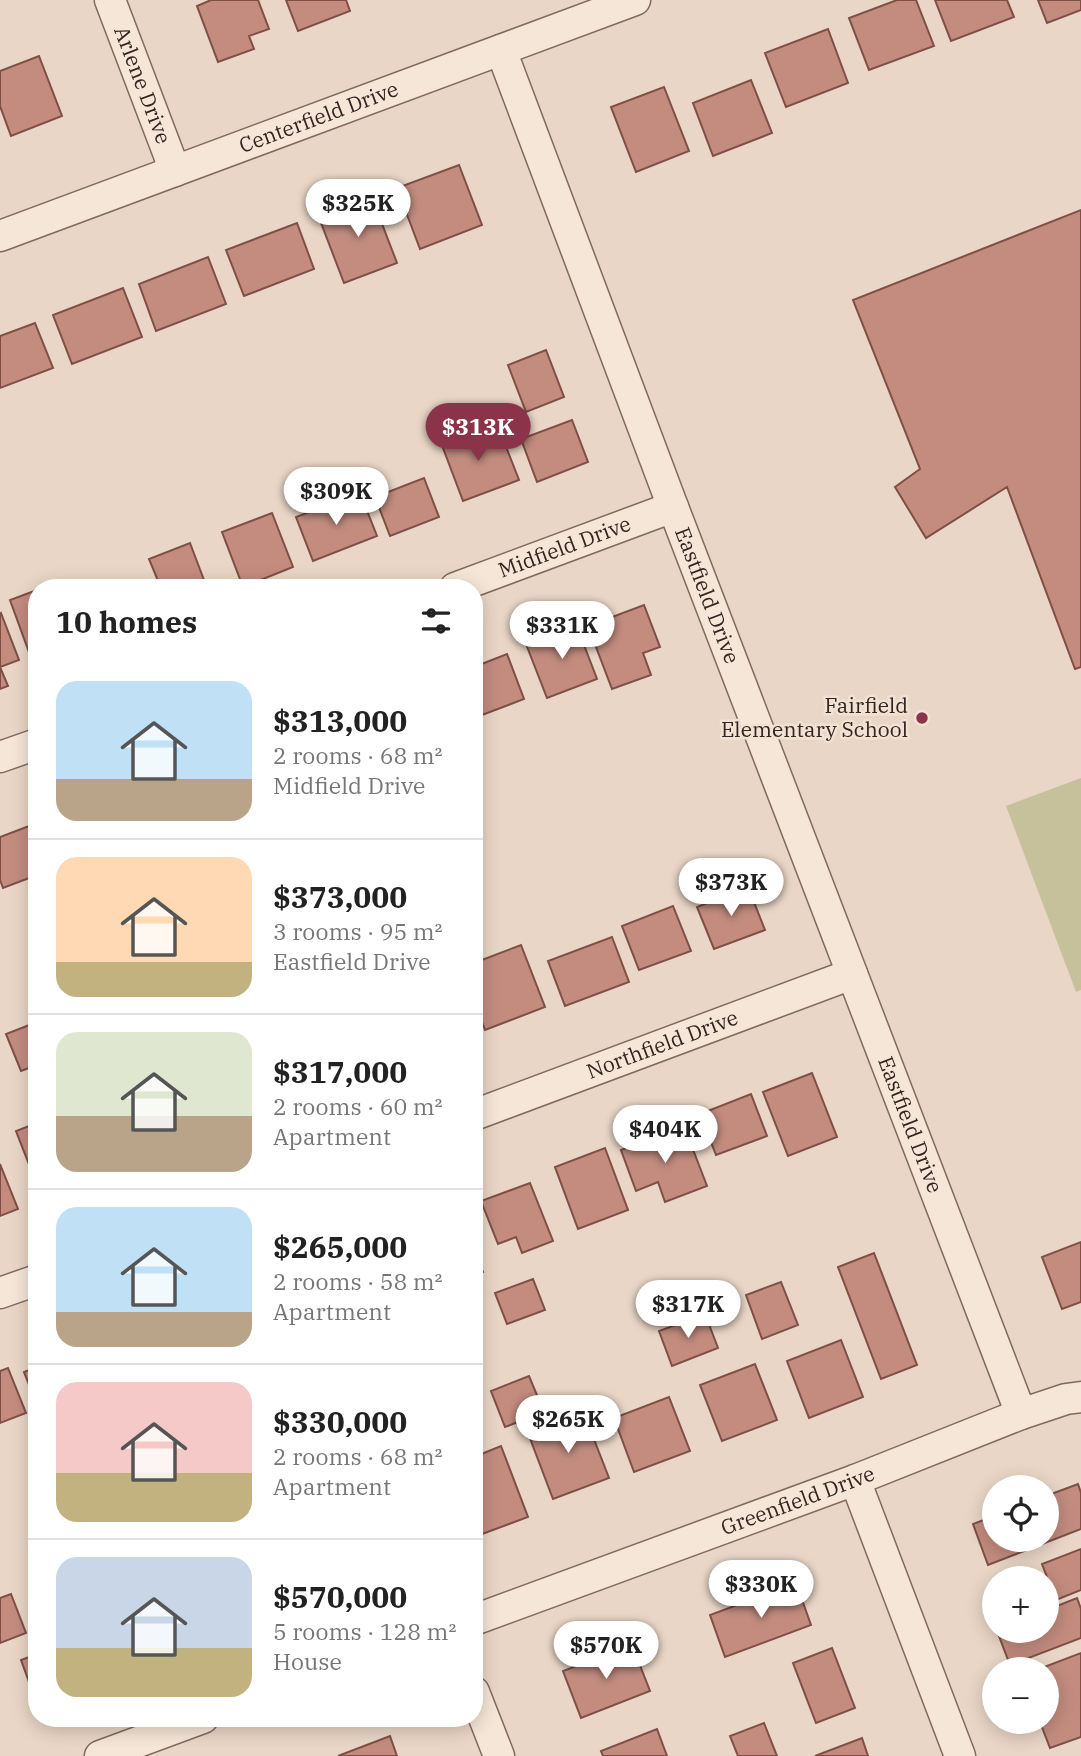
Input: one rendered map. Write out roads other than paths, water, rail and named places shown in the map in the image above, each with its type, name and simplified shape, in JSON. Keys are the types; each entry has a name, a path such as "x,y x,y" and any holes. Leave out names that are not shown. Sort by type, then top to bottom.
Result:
{"street":[{"name":"Arlene Drive","path":"110,0 175,171"},
{"name":"Centerfield Drive","path":"0,236 635,0"},
{"name":"Eastfield Drive","path":"501,50 1021,1414"},
{"name":"Midfield Drive","path":"479,579 673,507"},
{"path":"0,757 28,747"},
{"name":"Northfield Drive","path":"483,1112 852,974"},
{"path":"0,1293 28,1282"},
{"name":"Greenfield Drive","path":"483,1617 855,1480 1021,1414 1066,1399 1081,1397"},
{"path":"855,1480 960,1756"},
{"path":"483,1715 499,1756"},
{"path":"100,1756 179,1727"}],"place":[{"name":"Fairfield Elementary School","path":"922,718"}]}
